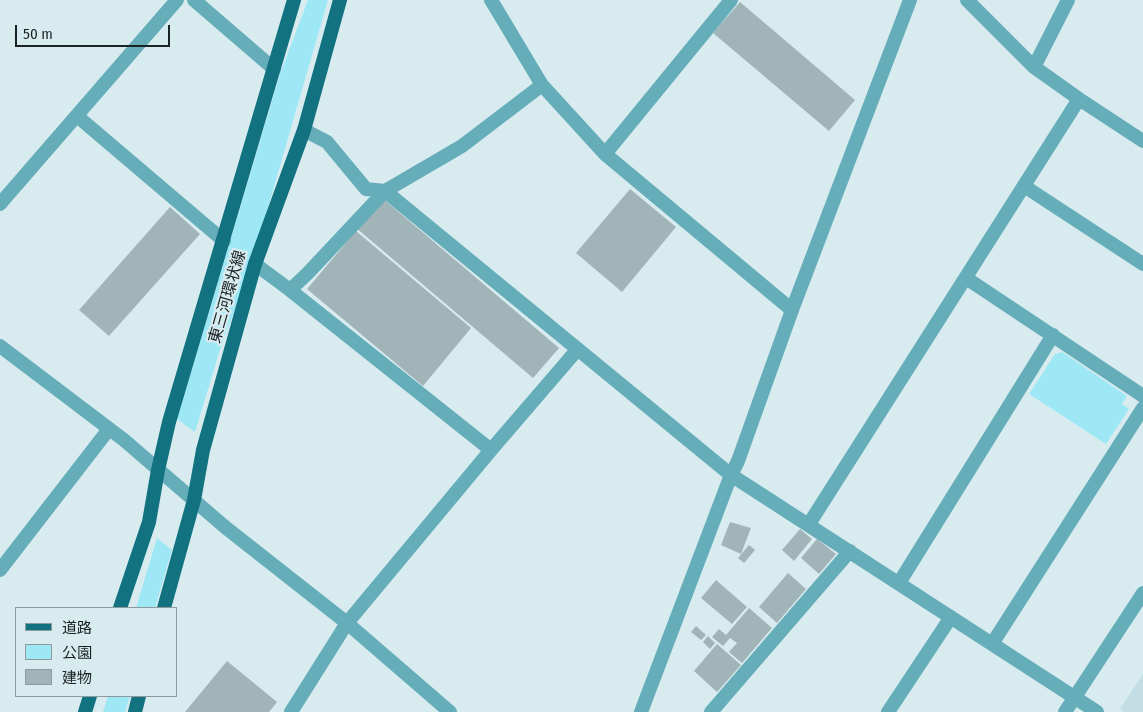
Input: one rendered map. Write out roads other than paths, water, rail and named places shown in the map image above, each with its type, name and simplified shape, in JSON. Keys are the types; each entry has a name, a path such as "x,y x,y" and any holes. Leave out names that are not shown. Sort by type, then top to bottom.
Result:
{"main road":[{"name":"東三河環状線","path":"120,607 148,522 169,422 294,0"},
{"name":"東三河環状線","path":"164,607 194,500 203,450 255,264 304,130 340,0"},
{"path":"85,712 90,697"},
{"path":"134,712 139,697"}],"street":[{"path":"0,204 177,0"},
{"path":"194,0 274,69"},
{"path":"491,0 542,85 605,154 792,310"},
{"path":"605,154 731,0"},
{"path":"642,712 910,0"},
{"path":"967,0 1034,66 1079,99 1143,141"},
{"path":"1034,66 1068,0"},
{"path":"290,290 385,191 462,146 542,85"},
{"path":"810,524 1079,99"},
{"path":"77,116 224,241"},
{"path":"304,130 327,142 366,189 385,191 731,475 810,524 1097,712"},
{"path":"1024,186 1143,264"},
{"path":"255,264 491,450"},
{"path":"966,278 1143,396"},
{"path":"899,583 1053,335"},
{"path":"0,346 109,428 225,527 347,624 450,712"},
{"path":"291,712 347,624 491,450 577,350"},
{"path":"992,644 1143,408"},
{"path":"0,570 109,428"},
{"path":"711,712 850,551"},
{"path":"1065,712 1143,593"},
{"path":"888,712 952,617"}]}
